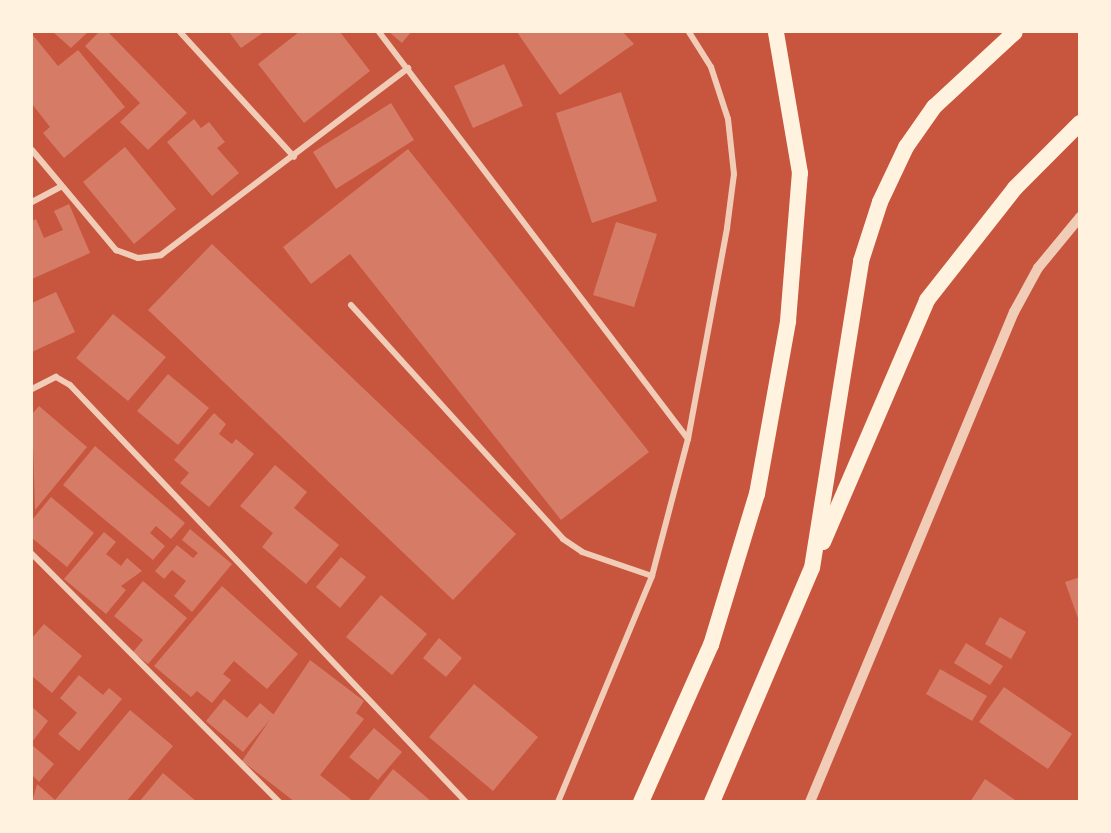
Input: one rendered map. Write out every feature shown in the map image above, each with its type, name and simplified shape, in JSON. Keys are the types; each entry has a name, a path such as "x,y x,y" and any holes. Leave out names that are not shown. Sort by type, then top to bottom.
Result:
{"highway":[{"path":"641,801 721,613 757,494 788,321 800,174 776,32"},
{"path":"812,568 861,261 880,202 906,147 934,106 1015,32"},
{"path":"712,801 927,300 1015,188 1080,123"}],"street":[{"path":"180,32 294,157"},
{"path":"379,32 688,439"},
{"path":"558,801 652,576 688,439 734,174 728,119 711,67 689,32"},
{"path":"32,150 60,187 116,250 138,258 161,255 294,157 408,68"},
{"path":"32,202 60,187"},
{"path":"810,801 1014,312 1038,268 1080,217"},
{"path":"351,304 563,539 582,552 652,576"},
{"path":"32,389 56,377 70,385 466,801"},
{"path":"32,554 279,801"}],"building":[{"path":"53,32 88,32 71,48"},
{"path":"99,32 108,32 187,113 148,150 120,122 140,103 85,46"},
{"path":"229,32 264,32 241,48"},
{"path":"299,32 340,32 370,71 304,123 258,64"},
{"path":"389,32 411,32 402,43"},
{"path":"517,32 623,32 634,44 560,95"},
{"path":"32,34 58,66 78,50 125,107 64,158 43,133 50,127 32,104"},
{"path":"504,64 523,106 473,128 454,86"},
{"path":"621,92 657,201 592,223 556,113"},
{"path":"391,103 414,140 336,189 313,152"},
{"path":"194,119 201,128 209,122 225,142 217,148 239,173 212,196 167,142"},
{"path":"125,147 176,209 134,244 83,182"},
{"path":"408,149 649,452 561,520 350,254 311,284 283,247"},
{"path":"69,204 90,253 32,279 32,221 36,219 44,238 63,230 54,211"},
{"path":"616,222 657,234 634,307 593,295"},
{"path":"212,244 516,534 453,600 148,310"},
{"path":"56,292 75,332 32,352 32,303"},
{"path":"113,314 166,357 128,401 76,358"},
{"path":"168,374 209,408 178,445 137,411"},
{"path":"39,406 87,447 35,510 32,414"},
{"path":"214,413 226,424 219,434 232,444 236,439 254,454 209,507 180,483 189,473 174,460"},
{"path":"95,446 185,523 171,539 156,526 150,533 165,546 153,560 63,485"},
{"path":"275,465 307,492 294,508 339,545 306,584 262,547 273,533 240,506"},
{"path":"51,497 94,533 67,567 32,538 32,520"},
{"path":"190,529 232,564 192,612 174,596 186,581 172,570 164,579 155,571 177,545 193,558 198,553 182,540"},
{"path":"104,532 116,542 106,554 121,566 127,558 142,571 121,586 126,590 106,614 64,579"},
{"path":"341,557 366,577 340,608 316,587"},
{"path":"1080,577 1080,621 1079,621 1065,582"},
{"path":"143,581 187,618 148,664 133,652 143,640 114,616"},
{"path":"222,586 298,654 267,689 234,661 223,674 231,680 212,703 197,691 191,697 154,666"},
{"path":"381,595 427,634 392,675 346,637"},
{"path":"1000,617 1026,632 1011,659 985,644"},
{"path":"44,624 82,656 52,693 32,676 32,638"},
{"path":"439,638 462,658 446,677 423,658"},
{"path":"966,643 1003,666 990,685 954,663"},
{"path":"310,660 364,701 356,713 364,719 320,775 354,802 295,802 242,761"},
{"path":"940,669 987,696 972,721 926,694"},
{"path":"79,675 103,695 109,688 122,699 79,751 58,734 77,713 60,698"},
{"path":"474,684 538,737 493,791 429,737"},
{"path":"1004,687 1072,734 1048,769 979,722"},
{"path":"224,699 247,718 260,703 274,715 243,752 206,721"},
{"path":"32,707 48,721 32,742"},
{"path":"130,710 173,746 126,802 32,802 37,784 55,800"},
{"path":"374,728 402,752 378,780 349,757"},
{"path":"32,745 54,764 39,782 32,775"},
{"path":"393,769 432,802 367,802"},
{"path":"163,773 197,802 139,802"},
{"path":"985,779 1018,802 970,802"}]}
